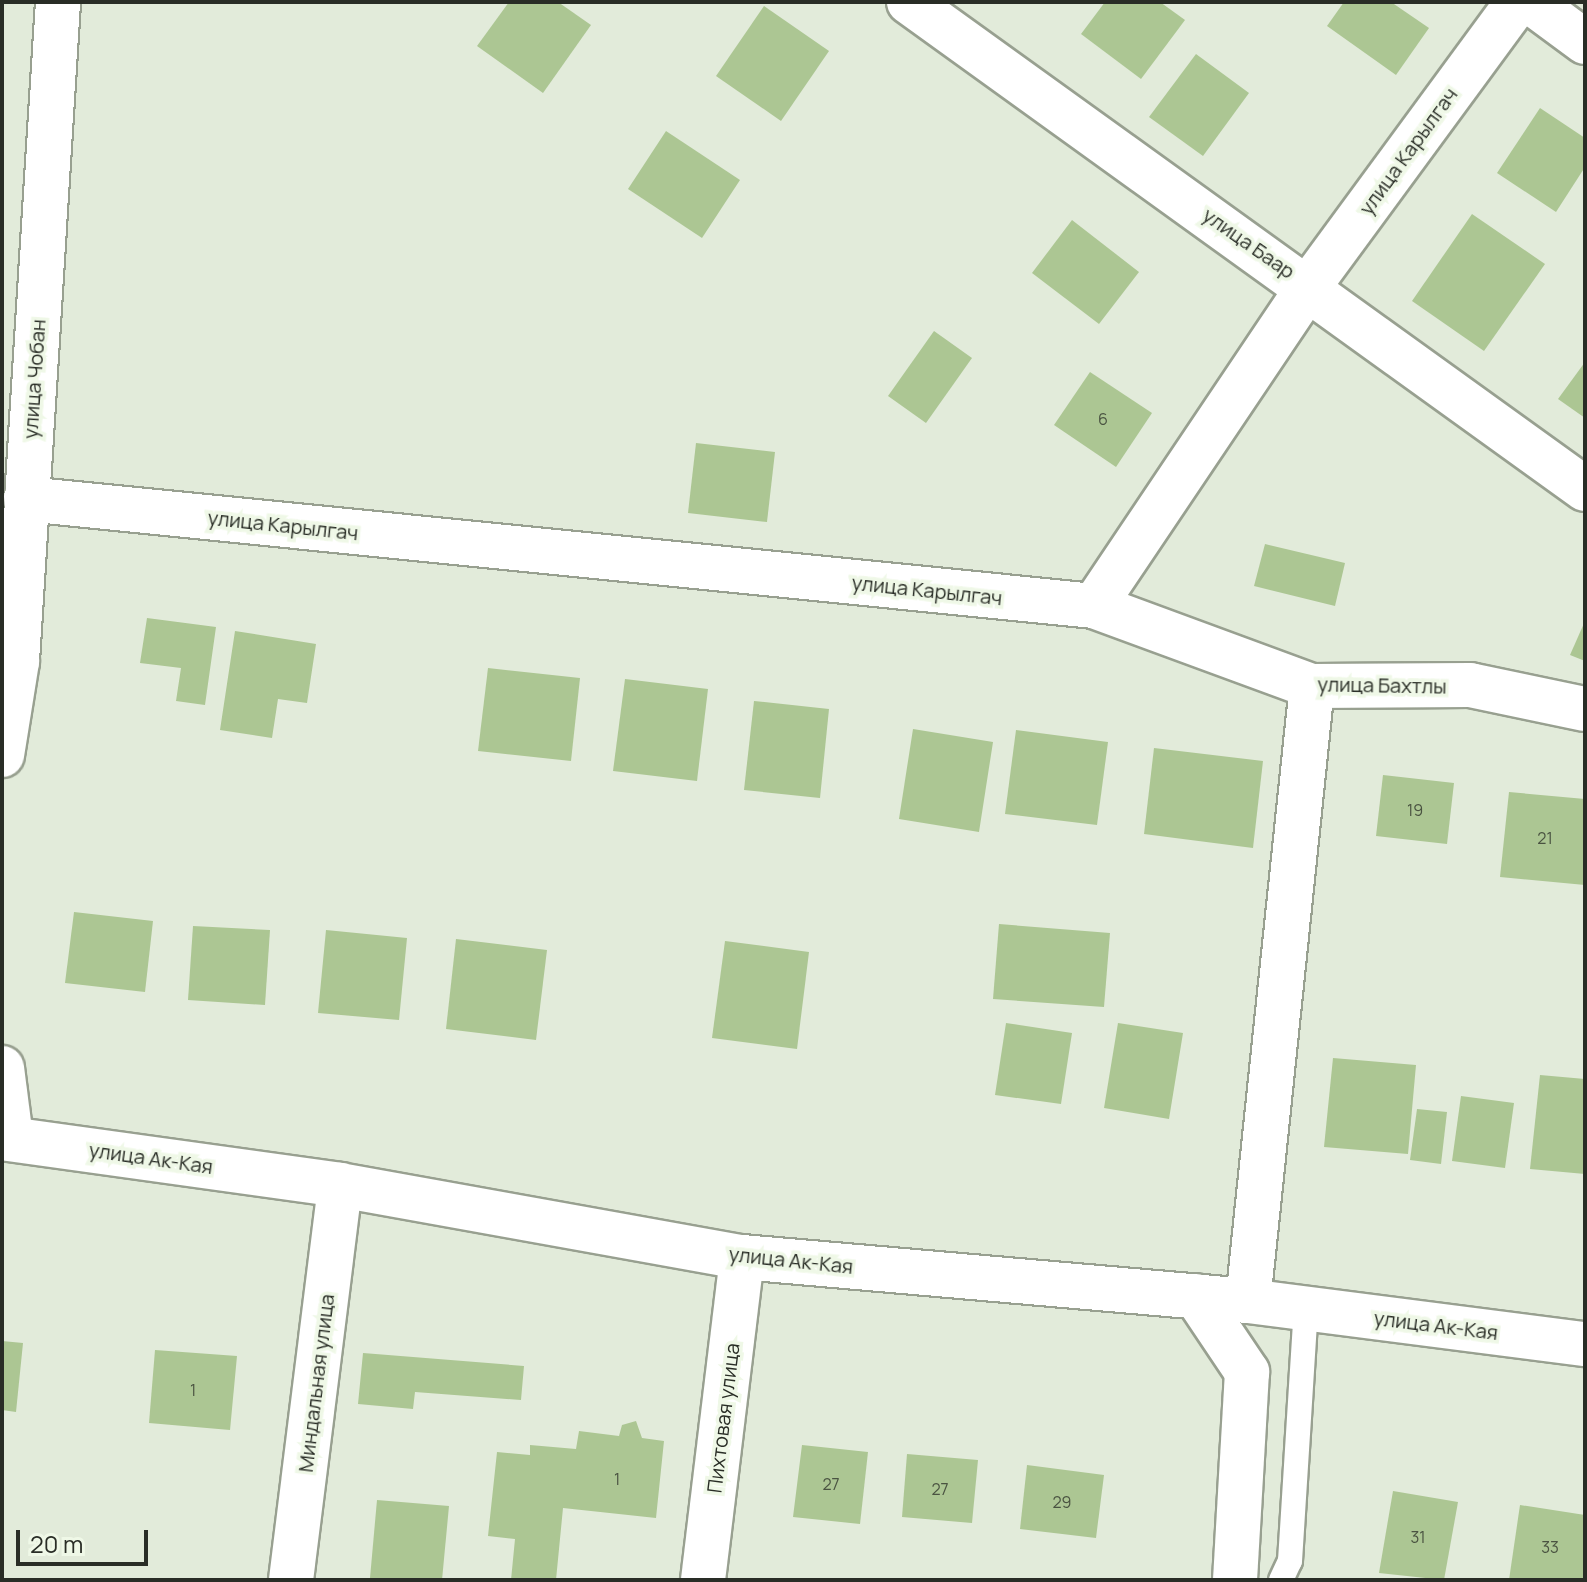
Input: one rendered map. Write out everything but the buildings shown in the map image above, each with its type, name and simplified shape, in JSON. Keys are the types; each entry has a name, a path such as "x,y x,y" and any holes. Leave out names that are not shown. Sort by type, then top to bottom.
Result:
{"street":[{"name":"улица Чобан","path":"2,755 26,499 58,2"},
{"name":"улица Баар","path":"909,2 1309,286 1585,489"},
{"name":"улица Карылгач","path":"26,499 1094,606 1309,286 1518,2"},
{"path":"1531,2 1585,42"},
{"name":"улица Бахтлы","path":"1094,606 1312,686 1470,685 1585,709"},
{"path":"1248,1301 1312,686"},
{"path":"2,1068 6,1138"},
{"name":"улица Ак-Кая","path":"6,1138 340,1185 742,1257 1248,1301 1585,1344"},
{"name":"Миндальная улица","path":"291,1580 340,1185"},
{"name":"Пихтовая улица","path":"703,1580 742,1257"},
{"path":"1196,1296 1247,1372 1235,1580"}],"lane":[{"path":"1281,1580 1290,1561 1306,1308"}]}
